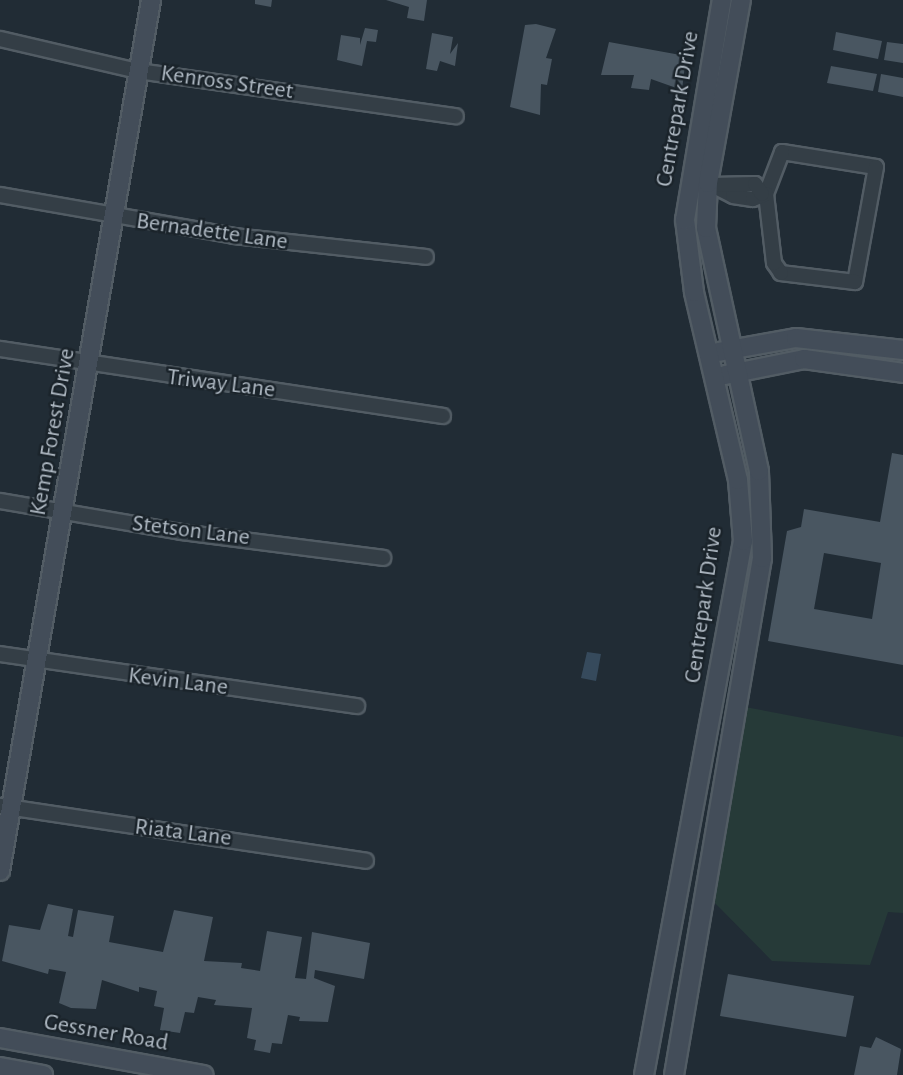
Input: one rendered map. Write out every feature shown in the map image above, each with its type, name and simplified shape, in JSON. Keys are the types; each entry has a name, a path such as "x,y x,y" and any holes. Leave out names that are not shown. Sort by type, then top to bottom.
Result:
{"street":[{"name":"Kemp Forest Drive","path":"0,871 6,807 38,661 151,0"},
{"path":"721,4 740,5"},
{"name":"Centrepark Drive","path":"644,1075 718,678 742,529 738,480 709,354 685,220 689,184 721,4"},
{"name":"Centrepark Drive","path":"674,1075 684,992 740,681 763,530 759,471 730,350 706,228 710,184 740,5"},
{"name":"Kenross Street","path":"0,39 138,71 456,116"},
{"path":"782,152 876,167 855,282 781,273 774,263 764,194 782,152"},
{"path":"689,184 710,184 720,193 743,198 764,194"},
{"name":"Bernadette Lane","path":"0,195 114,219 426,257"},
{"path":"709,354 796,338 903,350"},
{"name":"Triway Lane","path":"0,349 88,366 443,416"},
{"path":"715,379 735,371 804,358 903,373"},
{"name":"Stetson Lane","path":"0,501 63,514 383,558"},
{"path":"742,529 763,530"},
{"name":"Kevin Lane","path":"0,654 357,706"},
{"path":"718,678 740,681"},
{"name":"Riata Lane","path":"6,807 366,861"},
{"path":"689,835 711,838"},
{"path":"661,989 684,992"},
{"name":"Gessner Road","path":"0,1038 204,1075"},
{"path":"0,1067 43,1075"}],"green space":[{"path":"745,707 903,737 903,913 888,912 870,965 772,961 710,898"}],"water":[{"path":"587,652 601,654 596,681 581,678"}],"building":[{"path":"255,0 272,0 271,7 255,4"},
{"path":"386,0 427,0 424,21 407,18 409,7"},
{"path":"536,24 556,29 546,58 552,59 547,85 541,84 540,115 510,107 525,25"},
{"path":"365,28 378,30 376,42 367,41 362,66 337,60 341,35 360,38 360,45"},
{"path":"836,32 882,41 878,59 833,50"},
{"path":"432,33 453,37 450,54 458,43 455,66 440,61 437,71 426,69"},
{"path":"609,42 686,56 682,90 651,79 649,90 631,88 634,75 601,75"},
{"path":"887,42 903,44 903,63 884,60"},
{"path":"831,66 877,74 873,91 827,83"},
{"path":"881,74 903,78 903,97 878,92"},
{"path":"892,453 903,455 903,665 768,641 787,531 801,527 804,509 880,522","holes":["824,553 881,563 872,619 814,609"]},
{"path":"48,904 73,909 68,936 73,937 78,910 114,916 109,942 163,952 174,910 213,917 204,961 242,963 241,968 260,971 267,931 302,937 295,978 306,979 312,932 370,943 364,979 315,970 314,978 335,986 328,1022 299,1021 300,1017 288,1015 282,1044 272,1043 270,1053 254,1050 256,1040 247,1038 252,1008 214,1005 216,1000 198,997 194,1013 185,1012 180,1033 160,1030 164,1008 154,1006 157,991 139,987 139,992 102,980 96,1009 71,1008 59,1003 66,972 49,969 48,974 2,961 9,925 40,930"},
{"path":"728,974 854,996 846,1037 720,1016"},
{"path":"876,1037 901,1049 897,1075 854,1075 860,1046 871,1048"}]}
